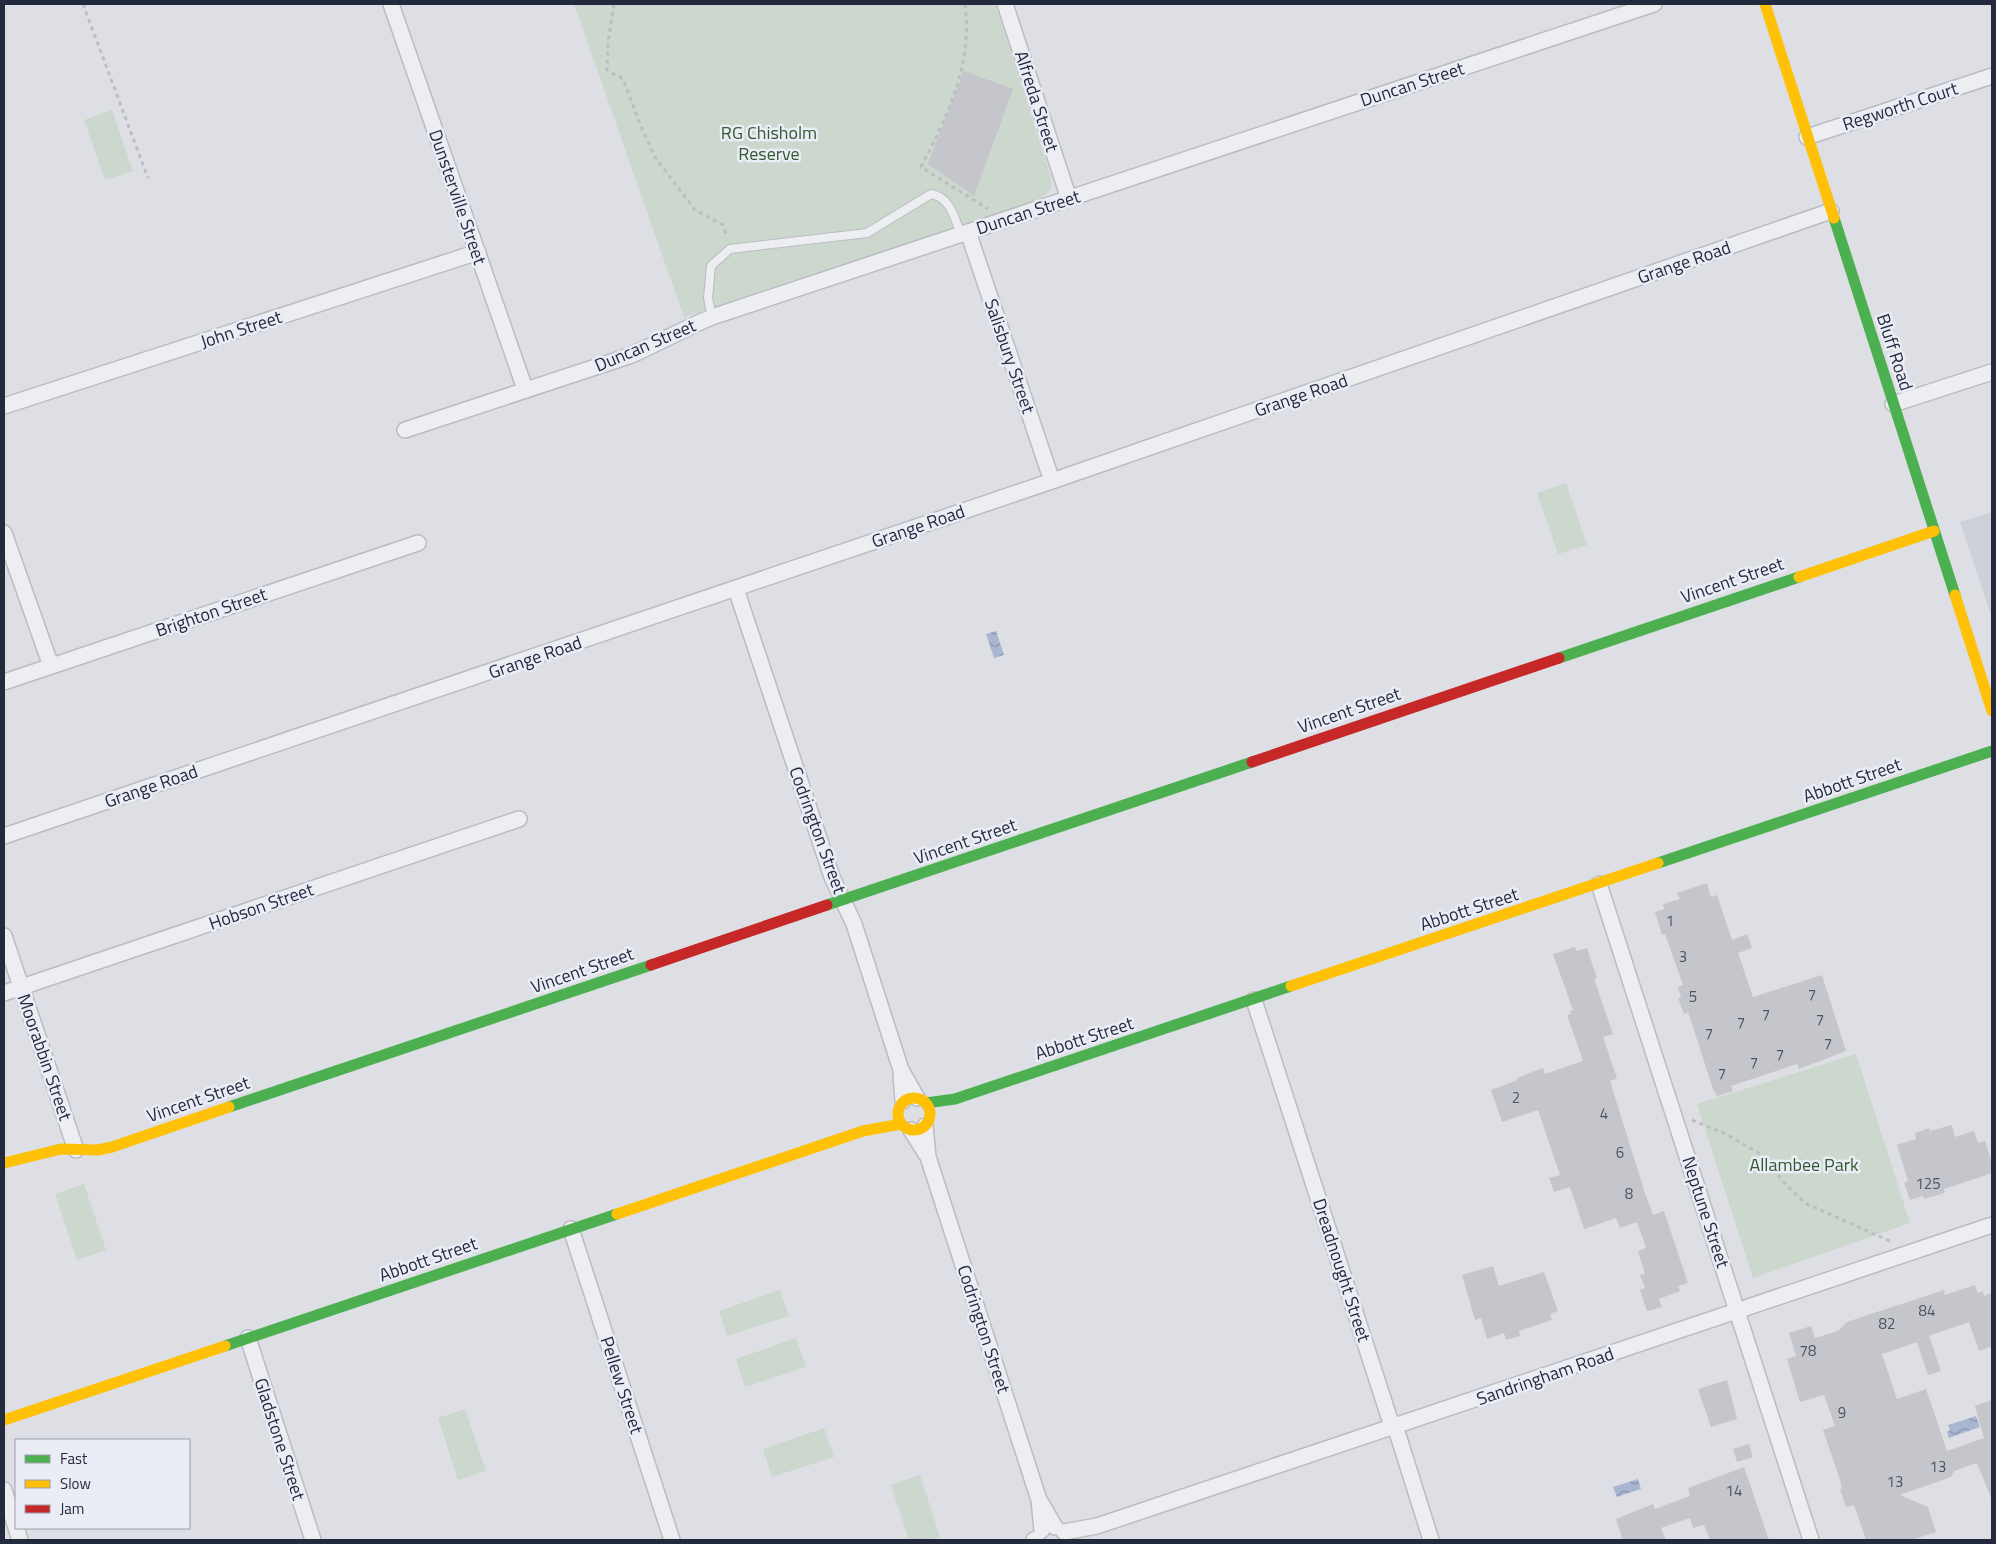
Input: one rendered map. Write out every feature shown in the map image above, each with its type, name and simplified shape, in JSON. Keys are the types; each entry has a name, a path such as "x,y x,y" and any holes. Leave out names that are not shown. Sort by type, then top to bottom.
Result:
{"street":[{"name":"Dunsterville Street","path":"391,4 525,390"},
{"name":"Alfreda Street","path":"1005,4 1069,199"},
{"name":"Duncan Street","path":"405,430 629,356 712,317 1654,4"},
{"name":"Bluff Road","path":"1765,4 1992,711"},
{"name":"Regworth Court","path":"1808,136 1992,76"},
{"name":"Grange Road","path":"4,836 1052,481 1831,211"},
{"name":"Salisbury Street","path":"965,233 1052,481"},
{"name":"John Street","path":"4,406 478,252"},
{"path":"1893,404 1992,372"},
{"name":"Vincent Street","path":"4,1163 48,1151 98,1150 112,1147 1934,531"},
{"path":"4,534 51,666"},
{"name":"Brighton Street","path":"4,682 418,543"},
{"name":"Codrington Street","path":"736,589 825,857 854,924 911,1103"},
{"name":"Abbott Street","path":"4,1420 863,1130 911,1103 956,1099 1992,751"},
{"name":"Hobson Street","path":"4,993 519,819"},
{"name":"Neptune Street","path":"1600,884 1812,1540"},
{"name":"Moorabbin Street","path":"4,936 76,1150"},
{"name":"Dreadnought Street","path":"1254,1000 1389,1417 1394,1426 1432,1540"},
{"name":"Abbott Street","path":"863,1130 917,1124 956,1099"},
{"path":"911,1103 917,1124"},
{"path":"911,1103 917,1124"},
{"name":"Codrington Street","path":"917,1124 1051,1536"},
{"name":"Sandringham Road","path":"1051,1536 1096,1526 1992,1225"},
{"name":"Pellew Street","path":"571,1230 672,1540"},
{"name":"Gladstone Street","path":"248,1338 313,1540"},
{"path":"4,1490 15,1524"}],"lane":[{"path":"712,317 708,298 711,266 730,250 867,233 931,194 940,195 949,205 965,233"}],"path":[{"path":"83,4 148,178"},
{"path":"614,4 608,42 607,70 624,79 640,124 655,157 695,210 724,225 730,250"},
{"path":"965,4 966,38 961,76 941,127 921,167 1006,220"},
{"path":"1674,1113 1726,1134 1762,1155 1786,1185 1805,1203 1844,1222 1916,1251"}],"shaded area":[{"path":"1992,512 1992,619 1960,522"}],"green space":[{"name":"RG Chisholm Reserve","path":"574,4 995,4 1051,177 1051,187 1048,193 1039,199 684,317"},
{"path":"112,110 133,171 105,180 84,120"},
{"path":"1566,483 1587,545 1558,554 1537,493"},
{"name":"Allambee Park","path":"1856,1054 1910,1223 1753,1278 1697,1104"},
{"path":"84,1184 106,1250 77,1260 55,1194"},
{"path":"780,1290 789,1316 727,1336 719,1311"},
{"path":"796,1338 806,1367 745,1387 736,1359"},
{"path":"465,1409 486,1471 458,1480 438,1418"},
{"path":"824,1428 834,1457 772,1477 763,1449"},
{"path":"920,1475 940,1537 929,1540 909,1540 891,1485"}],"water":[{"path":"996,631 1004,655 994,658 986,634"},
{"path":"1976,1416 1980,1427 1949,1438 1947,1432 1950,1430 1948,1425"},
{"path":"1638,1479 1641,1489 1617,1497 1613,1487"}],"building":[{"path":"964,71 1013,89 974,196 928,164"},
{"path":"1707,883 1711,897 1717,895 1732,940 1747,934 1752,948 1738,953 1753,997 1822,975 1846,1051 1799,1069 1797,1064 1731,1086 1733,1091 1717,1096 1714,1092 1688,1012 1684,1014 1678,998 1681,998 1678,987 1683,985 1665,934 1662,935 1655,912 1664,909 1663,904 1680,899 1677,893"},
{"path":"1575,947 1576,951 1587,948 1597,978 1594,979 1613,1034 1603,1037 1617,1078 1610,1081 1644,1190 1653,1215 1664,1211 1688,1283 1678,1286 1680,1291 1659,1299 1662,1307 1647,1311 1640,1290 1645,1288 1640,1275 1645,1274 1638,1251 1646,1248 1637,1222 1620,1228 1616,1218 1584,1229 1570,1187 1554,1192 1549,1178 1560,1175 1538,1110 1502,1122 1491,1090 1543,1068 1545,1074 1583,1061 1567,1015 1571,1014 1570,1011 1573,1010 1553,954"},
{"path":"1952,1125 1955,1137 1974,1131 1978,1143 1985,1141 1992,1163 1992,1173 1944,1189 1945,1193 1924,1199 1923,1196 1910,1200 1904,1183 1908,1181 1897,1145 1916,1139 1915,1133 1929,1128 1930,1131"},
{"path":"1493,1266 1499,1286 1544,1272 1558,1311 1550,1314 1552,1320 1519,1331 1520,1336 1506,1340 1504,1333 1487,1339 1481,1318 1475,1320 1462,1275"},
{"path":"1975,1285 1978,1293 1983,1291 1984,1296 1992,1293 1992,1346 1979,1351 1969,1322 1929,1336 1941,1371 1928,1375 1917,1342 1882,1354 1897,1399 1926,1389 1947,1451 1984,1438 1975,1406 1992,1400 1992,1500 1977,1463 1954,1471 1951,1477 1900,1495 1928,1507 1936,1532 1911,1540 1866,1540 1854,1505 1846,1507 1840,1489 1842,1489 1840,1480 1823,1430 1835,1426 1824,1395 1800,1402 1787,1359 1796,1356 1789,1333 1811,1326 1815,1338 1838,1331 1847,1322 1877,1312 1944,1290 1945,1295"},
{"path":"1727,1380 1737,1419 1711,1427 1698,1389"},
{"path":"1749,1444 1753,1457 1737,1462 1733,1449"},
{"path":"1744,1467 1769,1540 1710,1540 1704,1525 1693,1528 1690,1518 1661,1528 1666,1540 1623,1540 1616,1519 1653,1504 1655,1509 1690,1496 1688,1488"}],"traffic: fast":[{"path":"1834,218 1955,595"},
{"path":"1559,658 1799,577"},
{"path":"1658,863 1992,751"},
{"path":"827,905 1252,762"},
{"path":"229,1107 651,965"},
{"path":"926,1103 955,1099 1291,986"},
{"path":"225,1346 617,1214"}],"traffic: slow":[{"path":"1765,4 1834,218"},
{"path":"1799,577 1934,531"},
{"path":"1955,595 1992,711"},
{"path":"1291,986 1658,863"},
{"path":"914,1098 926,1102 930,1114 926,1126 914,1130 902,1126 898,1114 902,1102 914,1098"},
{"path":"4,1163 61,1149 98,1150 112,1147 229,1107"},
{"path":"617,1214 863,1131 901,1124"},
{"path":"4,1420 225,1346"}],"traffic: jam":[{"path":"1252,762 1559,658"},
{"path":"651,965 827,905"}]}
